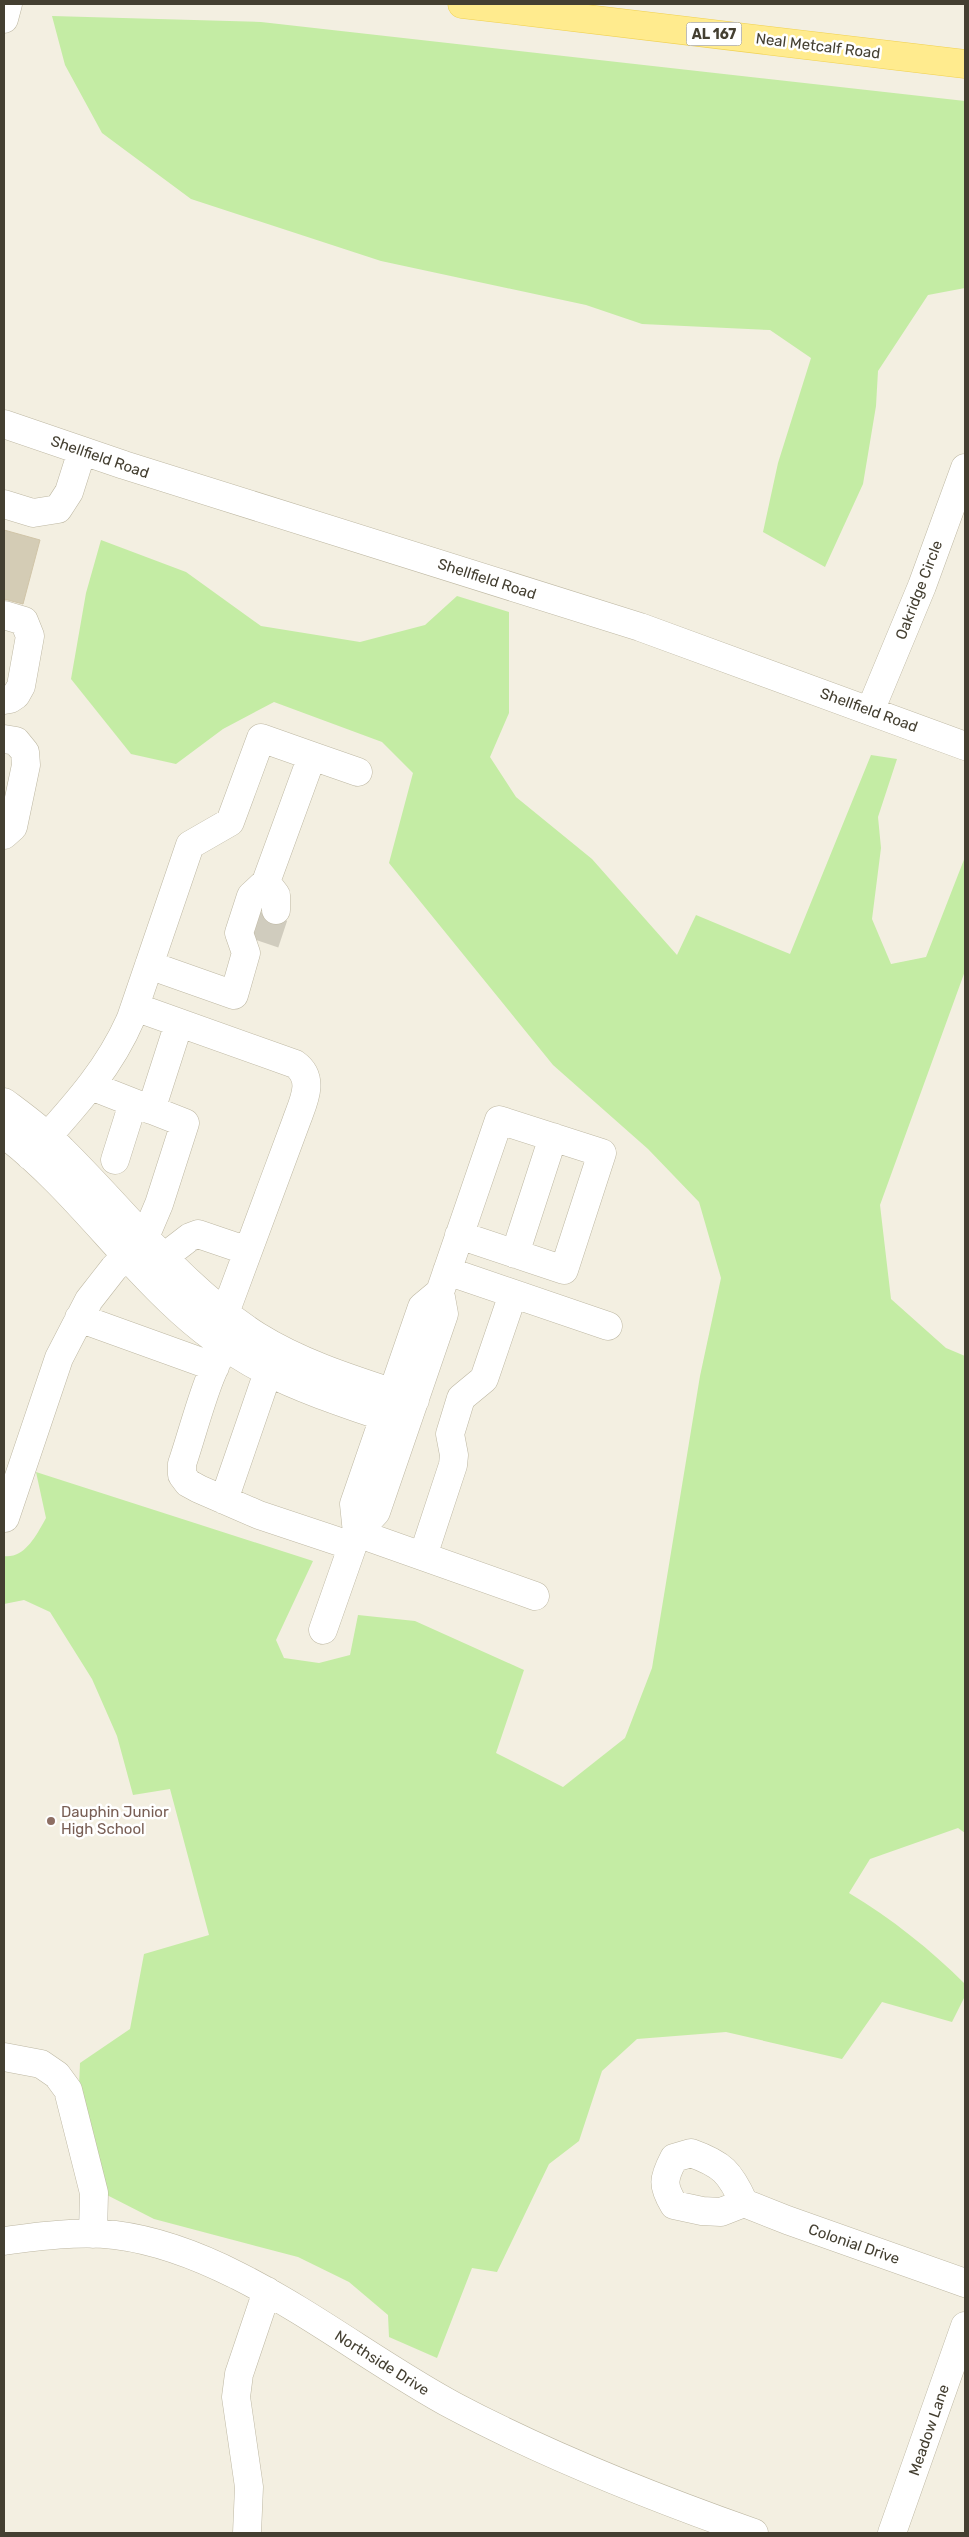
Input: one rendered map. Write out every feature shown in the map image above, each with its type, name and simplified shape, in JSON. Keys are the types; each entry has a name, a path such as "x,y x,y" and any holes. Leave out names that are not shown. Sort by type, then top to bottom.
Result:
{"main road":[{"name":"Neal Metcalf Road","path":"462,4 965,64"}],"street":[{"path":"4,19 8,4"},
{"name":"Shellfield Road","path":"4,424 82,451 640,627 965,746"},
{"path":"4,504 33,513 58,509 69,492 82,451"},
{"name":"Oakridge Circle","path":"870,711 922,586 965,468"},
{"path":"4,615 24,621 30,636 22,686 16,695 4,700"},
{"path":"38,1146 91,1086 119,1046 150,965 190,845 230,822 261,738 358,772"},
{"path":"4,739 16,741 25,752 26,765 13,827 4,835"},
{"path":"150,965 234,995 255,948 239,933 251,896 266,882 312,756"},
{"path":"266,882 276,895 276,910"},
{"path":"135,1007 295,1064 304,1070 308,1079 306,1092 296,1122 248,1251 226,1337 182,1464 182,1475 188,1484 259,1515 423,1556 535,1596"},
{"path":"115,1160 142,1106 179,1022"},
{"path":"5,1518 59,1358 89,1300 136,1246 159,1204 185,1123 91,1086"},
{"path":"4,1102 38,1146 136,1246 170,1300 226,1337 273,1360 311,1363 399,1409"},
{"path":"323,1630 354,1539 376,1512 399,1409 444,1314 443,1282 459,1235 499,1120 602,1153 564,1270 459,1235"},
{"path":"4,1134 38,1146"},
{"path":"514,1254 553,1137"},
{"path":"164,1257 190,1236 198,1234 248,1251"},
{"path":"136,1246 164,1257 187,1282 226,1337"},
{"path":"443,1282 513,1294 608,1326"},
{"path":"423,1556 453,1465 454,1455 450,1434 461,1398 484,1379 513,1294"},
{"path":"79,1318 226,1337"},
{"path":"224,1500 273,1360"},
{"path":"4,2057 42,2064 57,2076 68,2090 94,2193 93,2234"},
{"name":"Colonial Drive","path":"744,2203 965,2283"},
{"name":"Northside Drive","path":"4,2241 48,2235 93,2234 137,2239 180,2252 267,2291 413,2383 513,2437 574,2464 754,2533"},
{"path":"247,2533 249,2487 236,2397 239,2374 267,2291"},
{"name":"Meadow Lane","path":"892,2533 965,2326"}],"green space":[{"path":"52,16 261,22 965,101 965,288 928,295 878,371 876,406 863,484 825,567 763,532 778,463 811,358 770,330 642,324 586,305 381,261 191,199 102,133 65,65"},
{"path":"101,540 186,572 261,626 360,642 425,625 457,596 509,612 509,713 490,757 516,797 592,859 677,955 696,915 790,954 871,755 897,759 878,817 881,848 872,919 891,964 926,957 965,857 965,971 880,1205 891,1299 946,1348 965,1356 965,1833 958,1828 870,1859 849,1893 910,1935 938,1959 965,1984 965,1996 952,2022 882,2002 842,2059 726,2032 637,2039 602,2071 579,2141 549,2164 497,2272 472,2268 437,2358 389,2337 388,2315 349,2282 298,2257 154,2219 103,2193 79,2086 80,2063 130,2029 144,1954 209,1935 170,1789 133,1795 117,1736 92,1679 50,1612 24,1600 4,1604 4,1556 18,1554 24,1550 30,1544 46,1518 36,1472 313,1561 276,1640 284,1658 319,1663 350,1655 358,1615 415,1621 524,1670 496,1753 563,1787 625,1738 652,1668 700,1376 721,1278 699,1202 648,1149 553,1065 389,863 413,773 382,742 274,702 223,729 176,764 131,754 71,679 86,593"}],"building":[{"path":"4,530 40,540 23,604 4,599"}],"tunnel":[{"path":"265,943 276,910"}],"place":[{"name":"Dauphin Junior High School","path":"51,1821"}]}
